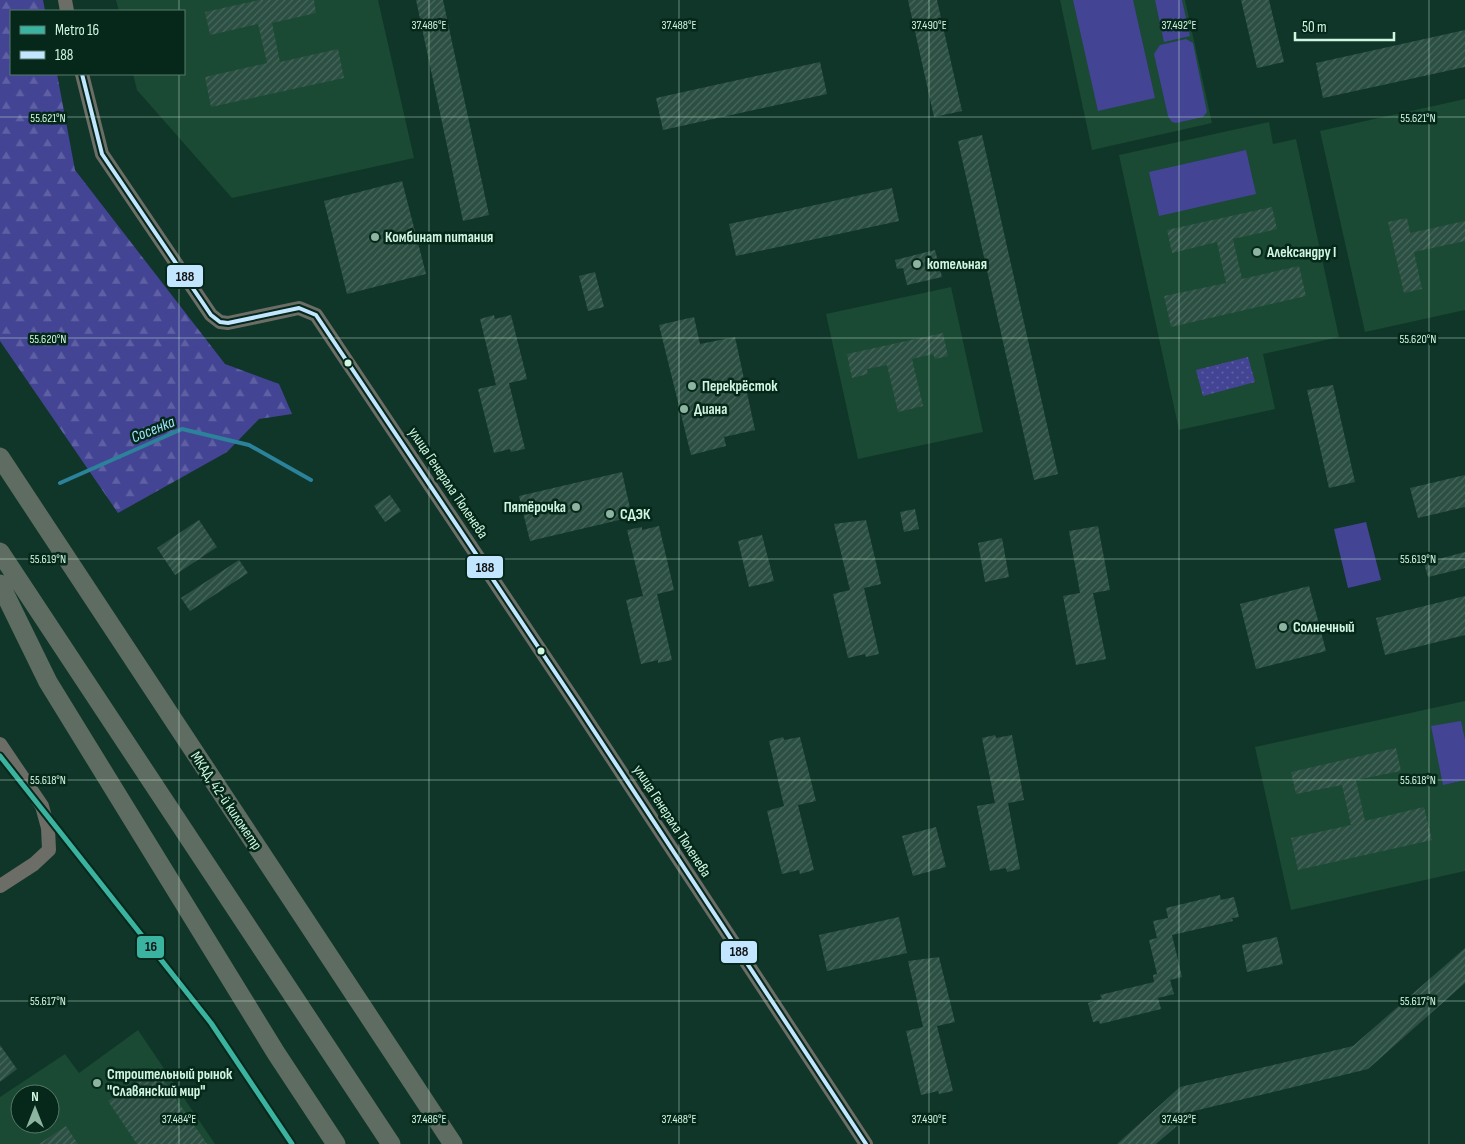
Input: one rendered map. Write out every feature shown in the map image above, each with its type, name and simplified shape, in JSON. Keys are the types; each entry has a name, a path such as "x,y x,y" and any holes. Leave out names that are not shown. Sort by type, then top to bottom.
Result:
{"highway":[{"name":"МКАД, 42-й километр","path":"0,458 453,1144"},
{"path":"0,552 391,1144"},
{"path":"0,584 48,682 271,1044 336,1144"}],"street":[{"name":"улица Генерала Тюленева","path":"82,75 102,154 211,315 220,322 228,323 299,308 316,315 575,702 866,1144"},
{"path":"0,744 42,806 48,828 49,850 34,864 0,886"}],"shaded area":[{"path":"116,0 378,0 414,158 232,198 137,90 133,75 185,75 185,10 119,10"},
{"path":"1060,0 1185,0 1212,123 1092,150"},
{"path":"1465,99 1465,310 1365,332 1320,131"},
{"path":"1269,122 1273,144 1296,139 1339,337 1263,354 1275,409 1179,430 1119,155"},
{"path":"951,287 983,432 858,459 826,314"},
{"path":"1465,701 1465,871 1291,910 1255,747"},
{"name":"Строительный рынок \"Славянский мир\"","path":"138,1030 215,1144 0,1144 0,1097 10,1090 10,1134 60,1134 60,1084 20,1084 65,1054 79,1073"}],"green space":[{"path":"0,0 43,0 45,10 10,10 10,75 57,75 75,170 225,364 279,384 292,414 259,419 227,452 118,513 0,341"},
{"path":"1073,0 1133,0 1155,98 1098,111"},
{"path":"1155,0 1182,0 1190,36 1164,42"},
{"path":"1186,39 1193,43 1207,112 1203,117 1176,123 1172,122 1168,116 1154,54 1160,45"},
{"path":"1246,150 1256,194 1159,216 1149,172"},
{"path":"1248,357 1255,382 1203,396 1196,370"},
{"path":"1366,522 1381,580 1348,588 1334,529"},
{"path":"1461,721 1465,740 1465,780 1443,785 1431,726"}],"building":[{"path":"259,0 314,0 316,13 272,23 280,62 338,49 344,78 211,107 205,77 267,63 258,24 210,35 205,12"},
{"path":"416,0 443,0 489,215 463,221"},
{"path":"908,0 937,0 962,111 934,117"},
{"path":"1241,0 1269,0 1284,62 1257,68"},
{"path":"1465,30 1465,67 1323,98 1316,63"},
{"path":"820,62 827,94 663,130 656,98"},
{"path":"982,135 1058,474 1034,480 958,141"},
{"name":"Комбинат питания","path":"402,181 426,274 347,294 324,201"},
{"path":"892,188 899,221 736,256 729,224"},
{"path":"1272,207 1277,229 1233,239 1242,279 1299,266 1306,296 1171,327 1164,296 1226,283 1217,242 1172,253 1167,230"},
{"path":"1407,218 1410,233 1465,221 1465,241 1414,252 1422,289 1404,293 1388,222"},
{"name":"котельная","path":"935,250 942,277 907,285 903,268 897,269 895,260"},
{"path":"595,272 604,307 588,311 579,276"},
{"path":"494,315 495,319 511,315 527,379 509,383 525,449 511,452 510,449 494,453 478,389 496,385 480,319"},
{"path":"694,317 700,344 735,337 755,430 724,437 726,446 691,455 659,325"},
{"path":"943,333 948,356 935,359 933,354 912,359 923,406 898,412 887,365 867,369 868,374 852,378 847,354"},
{"path":"1333,385 1355,482 1329,488 1307,390"},
{"name":"Пятёрочка","path":"622,472 632,517 530,541 519,496"},
{"path":"1465,475 1465,507 1418,518 1410,488"},
{"path":"390,495 401,511 385,522 374,506"},
{"path":"915,509 919,529 904,532 900,512"},
{"path":"199,520 217,547 175,575 157,548"},
{"path":"866,520 881,584 864,588 879,654 866,657 865,654 848,658 833,594 850,590 834,524"},
{"path":"659,526 674,590 657,594 672,660 658,663 658,660 641,664 626,600 643,596 627,530 642,527 642,530"},
{"path":"1098,526 1110,590 1093,593 1106,659 1076,665 1063,596 1080,593 1069,531"},
{"path":"762,535 774,581 749,587 738,541"},
{"path":"1002,538 1009,577 985,582 978,543"},
{"path":"1465,552 1465,568 1428,577 1424,563"},
{"path":"239,560 248,573 190,611 181,598"},
{"name":"Солнечный","path":"1309,586 1326,651 1256,669 1240,604"},
{"path":"1465,596 1465,635 1385,655 1376,618"},
{"path":"995,735 996,738 1012,735 1024,800 1008,803 1020,869 1007,872 1006,868 990,871 977,806 995,803 982,738"},
{"path":"783,737 784,740 800,737 816,801 798,805 814,870 800,874 799,870 782,874 767,811 784,806 769,741"},
{"path":"1396,748 1401,771 1356,780 1365,821 1424,807 1432,840 1298,870 1291,838 1351,825 1342,785 1296,794 1291,772"},
{"path":"936,827 946,867 913,876 902,836"},
{"path":"1220,895 1221,900 1234,897 1239,917 1232,918 1233,921 1172,935 1182,977 1170,980 1174,994 1158,998 1161,1009 1100,1024 1099,1021 1093,1022 1088,1003 1102,999 1100,995 1154,982 1153,975 1157,974 1149,940 1157,938 1153,921 1168,918 1166,908"},
{"path":"899,917 907,953 827,971 819,935"},
{"path":"1277,937 1283,964 1247,972 1242,945"},
{"path":"1465,948 1465,983 1368,1069 1194,1111 1156,1144 1117,1144 1180,1087 1353,1046"},
{"path":"939,957 955,1022 937,1026 953,1091 939,1094 938,1091 921,1095 906,1031 923,1027 908,961"},
{"path":"0,1045 17,1069 0,1082"},
{"path":"156,1069 207,1144 137,1144 108,1101"},
{"path":"66,1126 78,1144 39,1144 54,1134 60,1134 60,1130"}],"waterway":[{"name":"Сосенка","path":"60,483 182,429 249,445 311,480"}],"metro line":[{"name":"16","path":"0,756 211,1023 292,1144"}],"transit line":[{"name":"188","path":"82,75 102,154 211,315 220,322 228,323 299,308 316,315 575,702 866,1144"}],"place":[{"name":"Комбинат питания","path":"375,237"},
{"name":"Александру I","path":"1257,252"},
{"name":"котельная","path":"917,264"},
{"name":"Перекрёсток","path":"692,386"},
{"name":"Диана","path":"684,409"},
{"name":"Пятёрочка","path":"576,507"},
{"name":"СДЭК","path":"610,514"},
{"name":"Солнечный","path":"1283,627"},
{"name":"Строительный рынок \"Славянский мир\"","path":"97,1083"}]}
